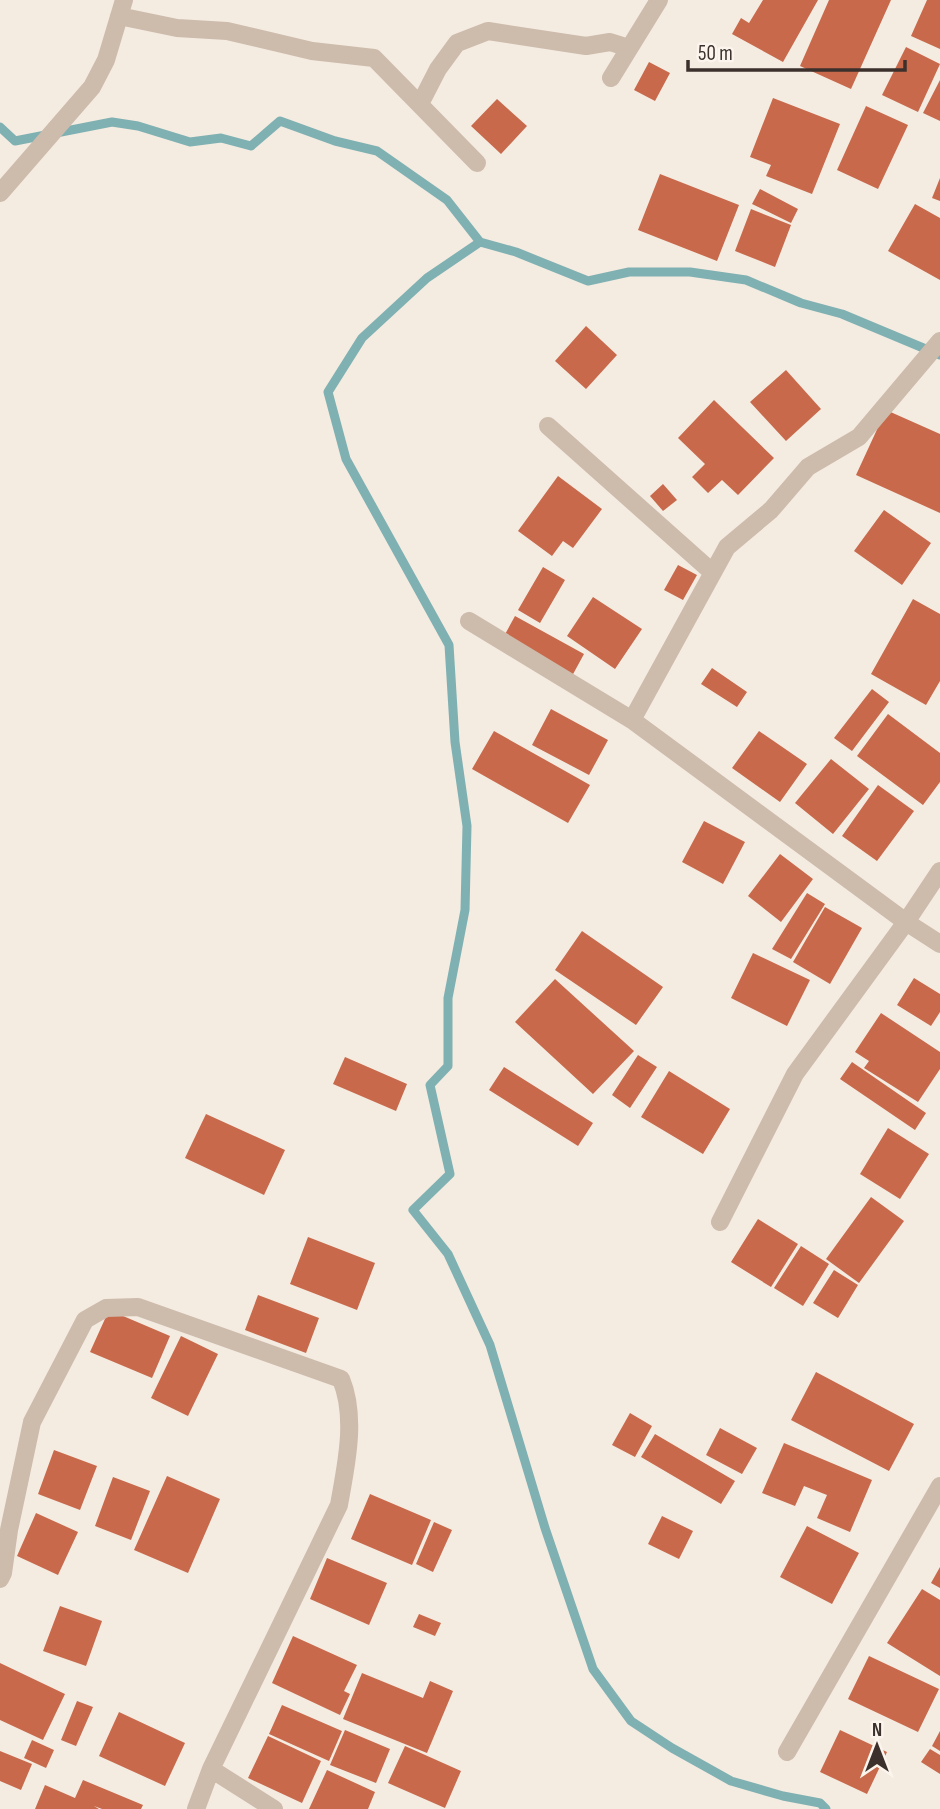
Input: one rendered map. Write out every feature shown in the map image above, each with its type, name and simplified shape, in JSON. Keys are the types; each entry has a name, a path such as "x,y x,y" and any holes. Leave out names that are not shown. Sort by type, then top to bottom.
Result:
{"street":[{"path":"611,78 659,0"},
{"path":"0,192 92,87 106,60 122,8 177,28 227,31 312,51 374,58 477,163"},
{"path":"420,104 438,69 457,43 488,31 586,46 610,42 629,48"},
{"path":"632,720 727,547 771,510 808,467 859,438 940,341"},
{"path":"548,426 712,572"},
{"path":"469,621 632,720 906,922 940,944"},
{"path":"720,1222 795,1074 940,871"},
{"path":"0,1579 32,1422 85,1320 106,1308 138,1307 341,1379 348,1396 349,1417 345,1469 338,1505 211,1769 196,1809"},
{"path":"787,1752 937,1497"},
{"path":"211,1769 274,1809"}],"building":[{"path":"763,0 818,0 783,62 732,34 741,18 749,23"},
{"path":"829,0 891,0 851,89 800,66"},
{"path":"927,0 940,0 940,49 911,36"},
{"path":"906,47 940,64 918,112 882,95"},
{"path":"649,62 670,73 655,101 634,90"},
{"path":"940,80 940,121 923,113"},
{"path":"773,98 840,124 812,194 766,176 771,165 750,157"},
{"path":"497,99 527,126 501,154 471,126"},
{"path":"866,106 908,125 878,189 837,170"},
{"path":"660,174 739,205 717,261 638,230"},
{"path":"940,178 940,201 932,198"},
{"path":"760,189 798,209 791,223 752,204"},
{"path":"915,204 940,218 940,280 888,251"},
{"path":"751,209 791,225 775,267 735,251"},
{"path":"586,326 617,355 586,389 555,361"},
{"path":"786,370 821,409 786,441 750,402"},
{"path":"714,400 774,458 738,495 722,480 708,493 692,477 705,464 678,438"},
{"path":"886,410 940,434 940,513 856,475"},
{"path":"558,476 602,509 573,548 563,541 552,556 518,531"},
{"path":"663,484 677,500 663,511 650,496"},
{"path":"884,510 931,543 902,585 854,551"},
{"path":"678,565 697,575 683,600 664,590"},
{"path":"543,567 565,580 540,623 518,610"},
{"path":"593,597 642,629 615,669 567,636"},
{"path":"913,599 940,614 940,681 926,705 871,674"},
{"path":"515,616 584,654 572,676 503,638"},
{"path":"712,668 747,692 737,707 701,684"},
{"path":"872,689 889,702 852,751 834,738"},
{"path":"551,709 608,740 589,775 532,745"},
{"path":"888,714 940,753 940,782 923,805 857,756"},
{"path":"494,731 590,785 568,823 472,769"},
{"path":"759,731 807,764 780,802 732,768"},
{"path":"831,759 869,789 833,834 795,803"},
{"path":"878,785 914,811 877,861 842,836"},
{"path":"704,821 745,842 723,884 682,862"},
{"path":"780,854 813,879 781,922 748,896"},
{"path":"807,893 825,904 791,959 772,949"},
{"path":"825,907 862,928 830,984 793,962"},
{"path":"582,931 663,987 636,1025 555,970"},
{"path":"753,953 810,980 787,1026 731,998"},
{"path":"914,978 940,994 940,1012 931,1026 897,1005"},
{"path":"555,979 634,1051 593,1094 515,1022"},
{"path":"881,1013 940,1052 940,1069 918,1102 864,1068 869,1061 855,1052"},
{"path":"638,1055 657,1067 630,1108 612,1095"},
{"path":"345,1057 407,1084 396,1111 333,1084"},
{"path":"852,1062 926,1113 915,1130 840,1079"},
{"path":"504,1067 593,1123 578,1146 489,1090"},
{"path":"669,1071 730,1109 703,1154 641,1117"},
{"path":"206,1114 285,1150 264,1195 185,1158"},
{"path":"888,1128 929,1154 900,1199 860,1174"},
{"path":"871,1197 904,1221 859,1283 826,1259"},
{"path":"758,1219 798,1244 771,1287 731,1262"},
{"path":"308,1237 375,1263 357,1310 290,1284"},
{"path":"801,1246 829,1264 803,1306 774,1288"},
{"path":"834,1270 858,1285 838,1318 813,1303"},
{"path":"258,1295 319,1318 306,1353 245,1330"},
{"path":"109,1310 170,1336 152,1378 90,1352"},
{"path":"181,1336 218,1354 188,1416 151,1398"},
{"path":"816,1372 914,1424 889,1471 791,1420"},
{"path":"630,1413 652,1426 635,1457 612,1445"},
{"path":"720,1428 757,1448 742,1474 706,1455"},
{"path":"655,1434 735,1481 721,1504 641,1457"},
{"path":"784,1443 872,1480 850,1532 817,1518 827,1495 804,1486 795,1506 762,1493"},
{"path":"54,1450 97,1466 80,1510 38,1494"},
{"path":"167,1476 220,1499 188,1573 134,1550"},
{"path":"113,1477 150,1491 131,1540 95,1526"},
{"path":"370,1494 431,1520 412,1565 351,1539"},
{"path":"36,1513 78,1532 58,1575 17,1556"},
{"path":"662,1516 693,1531 679,1559 648,1544"},
{"path":"434,1522 452,1530 433,1572 416,1564"},
{"path":"807,1526 859,1553 832,1604 780,1577"},
{"path":"327,1558 387,1583 369,1625 310,1599"},
{"path":"940,1567 940,1588 931,1583"},
{"path":"922,1589 940,1600 940,1676 887,1643"},
{"path":"60,1606 102,1621 86,1666 43,1651"},
{"path":"419,1614 441,1623 435,1636 413,1627"},
{"path":"293,1636 357,1665 344,1691 350,1694 340,1715 272,1683"},
{"path":"869,1656 939,1689 918,1732 848,1699"},
{"path":"0,1663 65,1694 43,1740 0,1720"},
{"path":"362,1673 423,1698 430,1681 453,1691 427,1753 343,1719"},
{"path":"77,1701 93,1707 76,1746 61,1740"},
{"path":"282,1705 342,1731 329,1761 269,1734"},
{"path":"119,1712 185,1743 165,1786 99,1756"},
{"path":"345,1730 390,1749 376,1783 330,1765"},
{"path":"840,1730 887,1752 867,1794 820,1772"},
{"path":"940,1731 940,1751 932,1746"},
{"path":"268,1736 321,1761 302,1803 248,1778"},
{"path":"32,1740 54,1750 46,1768 24,1758"},
{"path":"405,1746 461,1771 445,1808 388,1783"},
{"path":"930,1749 940,1755 940,1774 921,1762"},
{"path":"0,1751 32,1764 21,1790 0,1781"},
{"path":"327,1770 375,1792 368,1809 309,1809"},
{"path":"83,1780 143,1805 141,1809 102,1809 94,1806 99,1809 35,1809 45,1785 75,1798"}],"waterway":[{"path":"0,127 15,141 112,122 138,126 190,142 221,138 251,146 280,121 335,141 377,151 447,200 480,242 516,252 588,281 629,272 690,272 746,280 801,303 842,314 940,355"},
{"path":"480,242 427,278 362,338 328,392 346,459 449,645 455,742 467,826 465,910 448,998 448,1066 430,1085 450,1174 413,1210 448,1254 490,1345 545,1528 593,1669 631,1721 672,1748 731,1781 820,1803 826,1809"}]}
